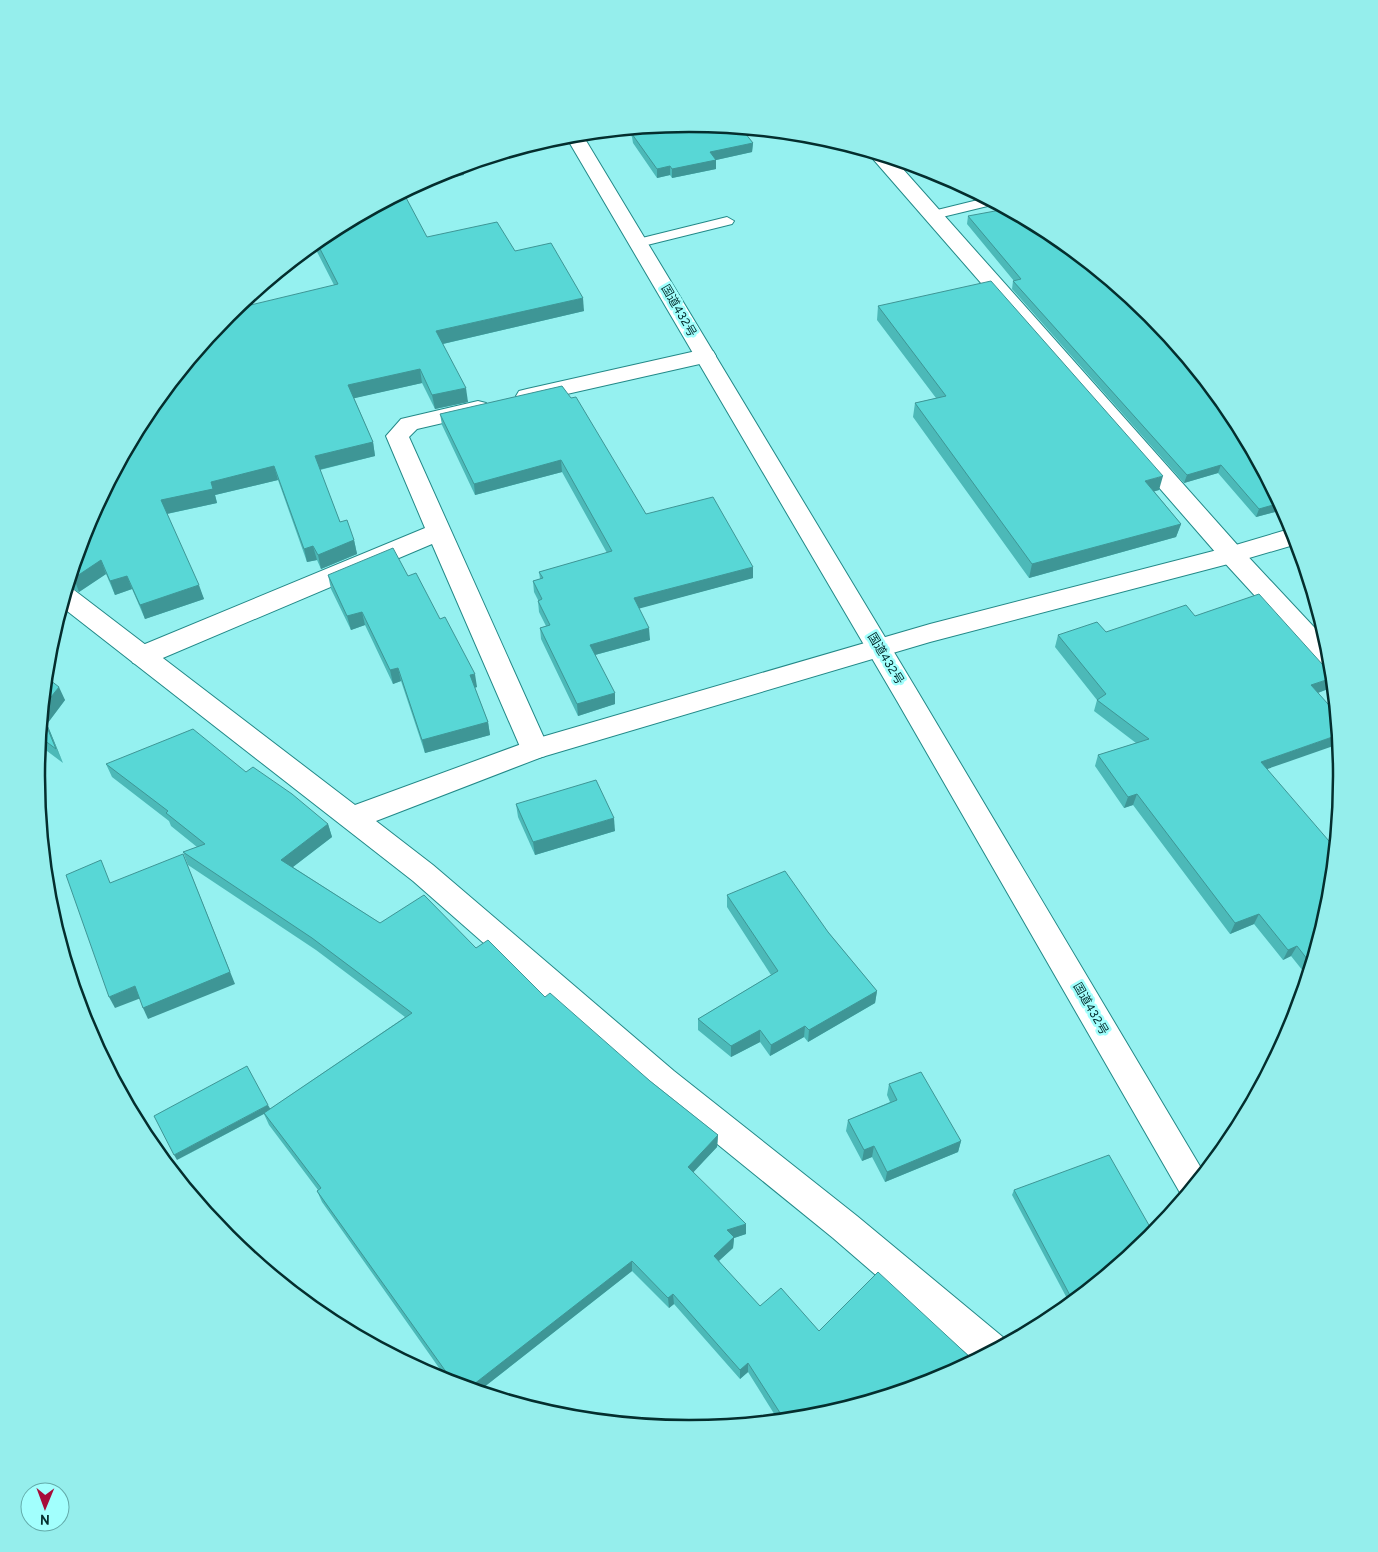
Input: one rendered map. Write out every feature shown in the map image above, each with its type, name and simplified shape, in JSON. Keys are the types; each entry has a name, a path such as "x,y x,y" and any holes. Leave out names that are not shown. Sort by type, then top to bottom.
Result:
{"main road":[{"name":"国道432号","path":"578,142 878,648 1190,1180"},
{"path":"888,163 1232,555 1321,651"},
{"path":"536,749 397,436 408,424 705,356"},
{"path":"142,656 438,532"},
{"path":"352,818 536,749 878,648 1232,555 1287,538"},
{"path":"70,600 423,873 663,1081 845,1227 987,1347"}],"lane":[{"path":"934,215 983,203"},
{"path":"639,243 727,221"}],"building":[{"path":"689,132 731,133 746,135 753,143 710,152 716,160 672,169 670,166 657,169 633,135"},
{"path":"406,197 427,237 497,222 515,251 551,243 583,298 436,331 466,388 432,395 420,369 348,385 373,442 315,456 340,522 347,520 354,540 318,555 313,546 304,549 274,466 211,482 213,489 161,500 199,585 140,605 127,576 110,581 101,560 77,576 111,491 131,454 178,384 205,351 251,305 338,284 320,249 367,218"},
{"path":"997,211 1047,241 1114,292 1173,351 1200,384 1247,454 1273,505 1259,509 1221,465 1187,475 1013,281 1021,279 968,216"},
{"path":"991,281 1163,476 1145,481 1181,524 1032,564 915,403 946,396 878,306"},
{"path":"562,386 571,398 576,397 646,514 713,497 753,567 634,598 649,628 590,645 615,693 577,704 540,628 550,625 538,601 542,599 533,581 543,578 539,572 612,551 561,460 474,484 440,414"},
{"path":"393,548 408,576 416,573 440,619 445,617 475,674 470,675 488,722 422,740 398,668 390,670 362,612 347,616 328,575"},
{"path":"1259,594 1323,665 1325,680 1311,685 1328,705 1332,737 1261,762 1329,841 1321,902 1306,958 1297,946 1288,950 1259,914 1235,923 1137,794 1128,797 1098,755 1149,739 1097,700 1106,694 1058,635 1097,622 1106,632 1186,605 1195,616"},
{"path":"52,682 59,687 50,698"},
{"path":"47,727 56,749 46,741"},
{"path":"193,729 246,772 253,767 292,794 328,824 281,860 380,923 424,895 476,948 488,940 545,997 550,993 650,1081 718,1135 688,1167 746,1224 727,1230 734,1237 714,1256 760,1306 781,1288 819,1331 878,1272 969,1356 896,1386 815,1408 780,1413 748,1363 740,1370 673,1294 668,1298 632,1261 475,1383 446,1372 317,1191 321,1188 264,1113 412,1013 312,938 183,852 205,844 166,813 168,811 106,764"},
{"path":"596,780 614,818 533,842 516,804"},
{"path":"183,854 230,972 143,1008 135,986 109,997 66,875 101,860 110,883"},
{"path":"785,871 828,932 877,991 809,1030 805,1026 771,1045 760,1030 731,1046 698,1019 778,971 727,895"},
{"path":"247,1066 268,1105 174,1155 154,1116"},
{"path":"921,1072 961,1141 887,1172 874,1146 864,1150 848,1120 897,1100 889,1084"},
{"path":"1109,1155 1149,1226 1114,1260 1070,1295 1014,1190"}]}
